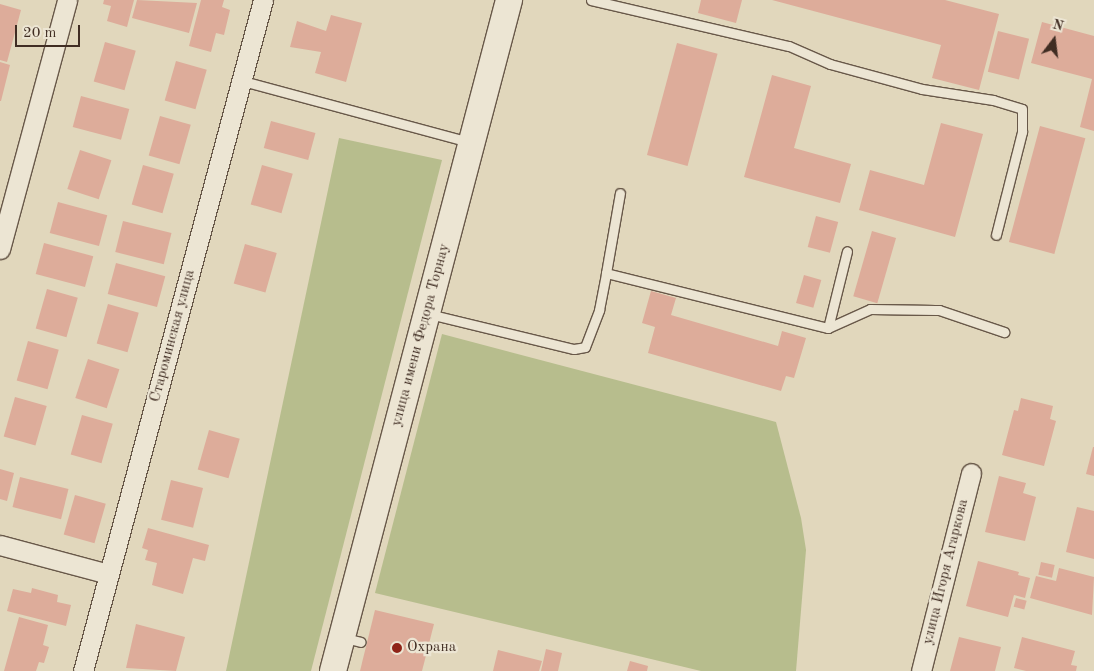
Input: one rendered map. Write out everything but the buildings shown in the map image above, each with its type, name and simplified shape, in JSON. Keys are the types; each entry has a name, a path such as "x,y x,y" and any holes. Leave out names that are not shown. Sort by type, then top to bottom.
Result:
{"street":[{"path":"0,249 67,0"},
{"name":"Староминская улица","path":"83,671 263,0"},
{"name":"улица имени Федора Торнау","path":"333,671 352,639 427,313 509,0"},
{"name":"улица Игоря Агаркова","path":"921,671 971,472"},
{"path":"0,545 108,574"}],"lane":[{"path":"591,0 789,46 830,64 922,89 993,100 1022,109 1022,132 996,235"},
{"path":"242,81 471,143"},
{"path":"427,313 574,349 584,347 599,310 620,193"},
{"path":"828,328 847,251"},
{"path":"606,272 828,328 870,309 939,310 1004,332"}],"green space":[{"path":"339,138 442,160 311,671 226,671"},
{"path":"442,334 776,422 801,518 806,550 796,671 701,671 375,593"}],"place":[{"name":"Охрана","path":"397,648"}]}
